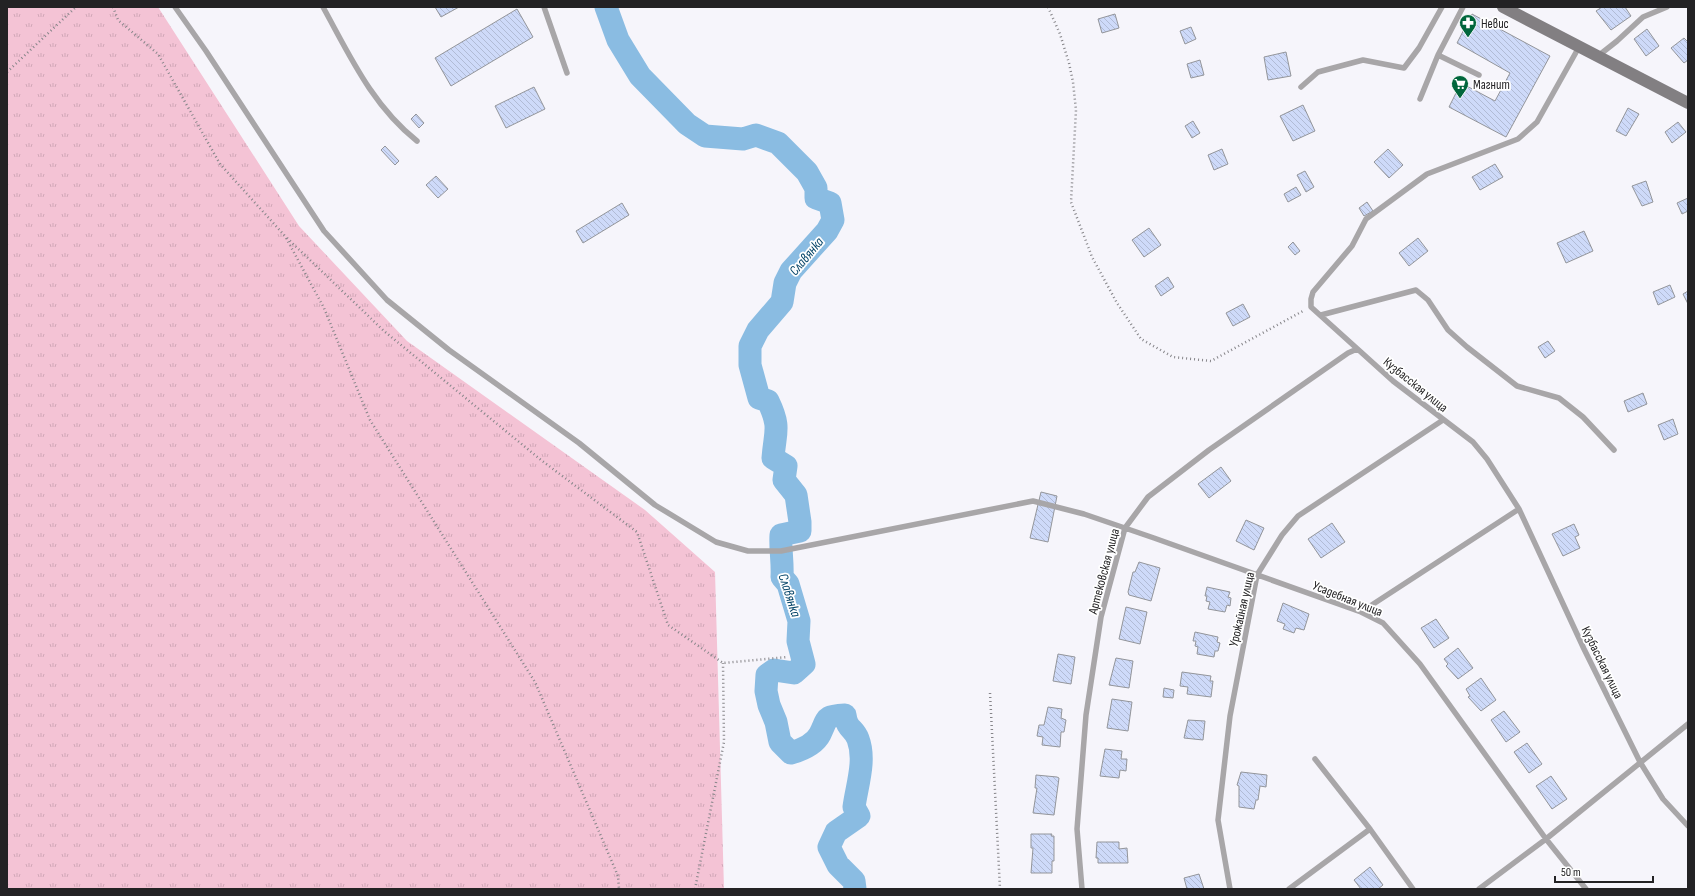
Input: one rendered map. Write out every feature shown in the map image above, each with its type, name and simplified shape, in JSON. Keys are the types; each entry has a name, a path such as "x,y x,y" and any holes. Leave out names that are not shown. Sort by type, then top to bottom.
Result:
{"main road":[{"path":"1503,7 1688,103"}],"lane":[{"name":"Усадебная улица","path":"175,7 206,51 324,231 387,300 449,350 579,443 655,505 716,542 748,551 781,551 1033,501 1084,514 1361,612 1383,623 1420,664 1546,839 1586,889"},
{"path":"323,7 369,90 405,132 417,141"},
{"path":"544,7 568,73"},
{"path":"1301,87 1318,72 1363,60 1404,68 1419,48 1442,7"},
{"path":"1420,99 1438,55 1463,7"},
{"path":"1598,56 1617,42 1643,17 1667,7"},
{"path":"1311,307 1313,292 1352,246 1366,219 1427,174 1518,139 1537,122 1578,46"},
{"path":"1438,55 1479,75"},
{"path":"1321,315 1416,290 1428,300 1448,330 1468,347 1517,386 1559,398 1582,416 1614,450"},
{"name":"Кузбасская улица","path":"1311,307 1393,381 1473,442 1487,460 1519,509 1584,649 1640,762 1663,798 1688,826"},
{"name":"Артековская улица","path":"1082,889 1077,829 1086,715 1101,617 1125,528 1148,497 1209,450 1357,349"},
{"name":"Урожайная улица","path":"1230,889 1218,820 1230,716 1257,575 1282,535 1298,516 1443,420"},
{"path":"1361,612 1519,509"},
{"path":"1479,889 1546,839 1688,724"},
{"path":"1316,759 1370,829 1413,889"},
{"path":"1289,889 1370,829"}],"path":[{"path":"7,72 76,7"},
{"path":"113,7 118,20 158,54 220,164 285,236 384,331 541,460 637,532 668,625 723,663 788,657"},
{"path":"1048,7 1062,41 1073,82 1076,110 1071,202 1092,257 1117,303 1141,339 1173,357 1211,361 1311,307"},
{"path":"285,236 324,308 370,420 535,682 618,876 619,889"},
{"path":"695,889 724,742 723,663"},
{"path":"990,693 1000,889"}],"green space":[{"path":"7,7 158,7 299,226 407,341 645,510 715,572 724,889 7,889"}],"building":[{"path":"435,7 459,7 441,17"},
{"path":"1602,7 1625,7 1631,16 1611,30 1596,11"},
{"path":"517,9 533,37 451,86 435,58"},
{"path":"1115,14 1119,28 1102,33 1098,19"},
{"path":"1472,14 1550,56 1506,137 1449,107 1461,83 1495,101 1510,73 1457,43"},
{"path":"1191,27 1196,39 1185,44 1180,31"},
{"path":"1647,29 1659,46 1646,56 1634,39"},
{"path":"1684,38 1688,42 1688,60 1684,63 1671,48"},
{"path":"1286,52 1291,76 1268,80 1264,57"},
{"path":"1200,60 1204,75 1191,78 1187,64"},
{"path":"534,87 545,109 506,128 495,106"},
{"path":"1303,105 1315,131 1293,141 1280,116"},
{"path":"1628,108 1639,114 1626,136 1616,131"},
{"path":"416,114 424,123 419,128 411,119"},
{"path":"1193,121 1200,133 1192,138 1185,126"},
{"path":"1678,122 1686,132 1672,143 1665,132"},
{"path":"385,146 399,161 395,165 381,150"},
{"path":"1222,149 1228,164 1214,170 1208,155"},
{"path":"1388,149 1403,165 1389,178 1374,162"},
{"path":"1495,164 1503,177 1480,190 1472,177"},
{"path":"1305,171 1314,187 1306,192 1297,175"},
{"path":"436,176 448,189 438,198 426,185"},
{"path":"1646,181 1653,202 1642,206 1632,186"},
{"path":"1296,187 1301,195 1288,202 1284,194"},
{"path":"1688,198 1688,211 1682,214 1677,203"},
{"path":"1367,202 1373,211 1364,216 1359,208"},
{"path":"622,203 629,215 583,243 576,231"},
{"path":"1149,228 1161,245 1144,257 1132,240"},
{"path":"1584,231 1593,251 1566,263 1557,243"},
{"path":"1418,238 1428,251 1409,266 1399,253"},
{"path":"1293,242 1300,251 1295,255 1288,247"},
{"path":"1168,277 1174,287 1161,296 1155,286"},
{"path":"1670,285 1675,297 1658,305 1653,292"},
{"path":"1688,291 1688,304 1683,294"},
{"path":"1243,304 1250,317 1233,326 1226,313"},
{"path":"1548,341 1555,351 1545,358 1538,347"},
{"path":"1643,393 1647,404 1628,412 1624,401"},
{"path":"1673,419 1678,434 1664,440 1658,425"},
{"path":"1221,467 1231,481 1209,498 1198,484"},
{"path":"1041,492 1057,496 1048,542 1030,538"},
{"path":"1246,520 1264,528 1254,550 1236,541"},
{"path":"1332,523 1345,542 1321,558 1308,539"},
{"path":"1574,524 1579,535 1575,537 1580,548 1563,556 1552,534"},
{"path":"1139,562 1160,568 1151,601 1129,595 1128,592 1133,572 1135,572"},
{"path":"1207,587 1230,592 1228,597 1231,598 1230,606 1227,605 1225,612 1208,609 1210,602 1206,601 1207,596 1205,596"},
{"path":"1283,603 1309,614 1304,630 1296,628 1294,633 1283,629 1285,624 1277,621"},
{"path":"1126,607 1147,612 1140,644 1119,639"},
{"path":"1436,619 1449,638 1434,648 1421,628"},
{"path":"1195,632 1218,637 1217,642 1220,643 1218,651 1215,651 1214,657 1197,654 1198,647 1195,646 1196,641 1193,641"},
{"path":"1458,648 1473,668 1458,679 1446,666 1448,664 1444,659"},
{"path":"1058,654 1075,657 1071,684 1053,681"},
{"path":"1116,658 1133,661 1129,688 1109,685"},
{"path":"1182,672 1211,676 1210,681 1213,681 1211,697 1187,694 1188,687 1180,686"},
{"path":"1481,678 1496,700 1481,711 1468,697 1470,696 1466,689"},
{"path":"1164,688 1174,690 1173,698 1163,697"},
{"path":"1112,699 1132,702 1128,731 1107,728"},
{"path":"1048,707 1062,709 1061,718 1066,720 1064,732 1061,732 1060,747 1042,745 1043,737 1037,736 1039,725 1044,725"},
{"path":"1504,711 1520,732 1506,742 1491,720"},
{"path":"1188,720 1205,721 1203,740 1184,738"},
{"path":"1527,743 1542,764 1529,773 1514,752"},
{"path":"1105,749 1122,751 1121,759 1127,759 1126,771 1120,770 1119,778 1100,776"},
{"path":"1241,772 1267,775 1266,787 1260,786 1258,800 1256,800 1254,809 1239,807 1239,786 1237,785"},
{"path":"1036,775 1059,778 1054,815 1033,813 1037,788 1035,788"},
{"path":"1551,776 1567,799 1552,809 1536,786"},
{"path":"1031,834 1052,834 1051,836 1054,836 1054,861 1052,861 1052,873 1031,873 1033,848 1031,848"},
{"path":"1097,842 1119,842 1119,849 1127,848 1128,863 1098,863 1098,858 1096,858"},
{"path":"1370,867 1383,885 1378,889 1361,889 1354,880"},
{"path":"1199,874 1204,889 1187,889 1184,878"}],"waterway":[{"name":"Славянка","path":"606,7 618,40 640,76 687,124 705,136 743,139 756,135 778,143 807,172 816,188 816,198 830,203 833,220 827,231 791,271 785,283 782,302 758,330 750,346 750,365 759,398 768,401 775,418 776,430 773,458 786,466 784,480 796,495 800,522 800,531 781,535 781,546 782,577 788,584 799,621 798,641 804,664 794,673 774,670 767,675 766,691 769,705 776,722 780,742 791,753 815,741 826,721 833,716 845,715 847,724 858,739 861,764 854,807 859,816 836,832 829,847 838,865 854,881 855,889"}],"place":[{"name":"Невис","path":"1468,38"},
{"name":"Магнит","path":"1460,99"}]}
